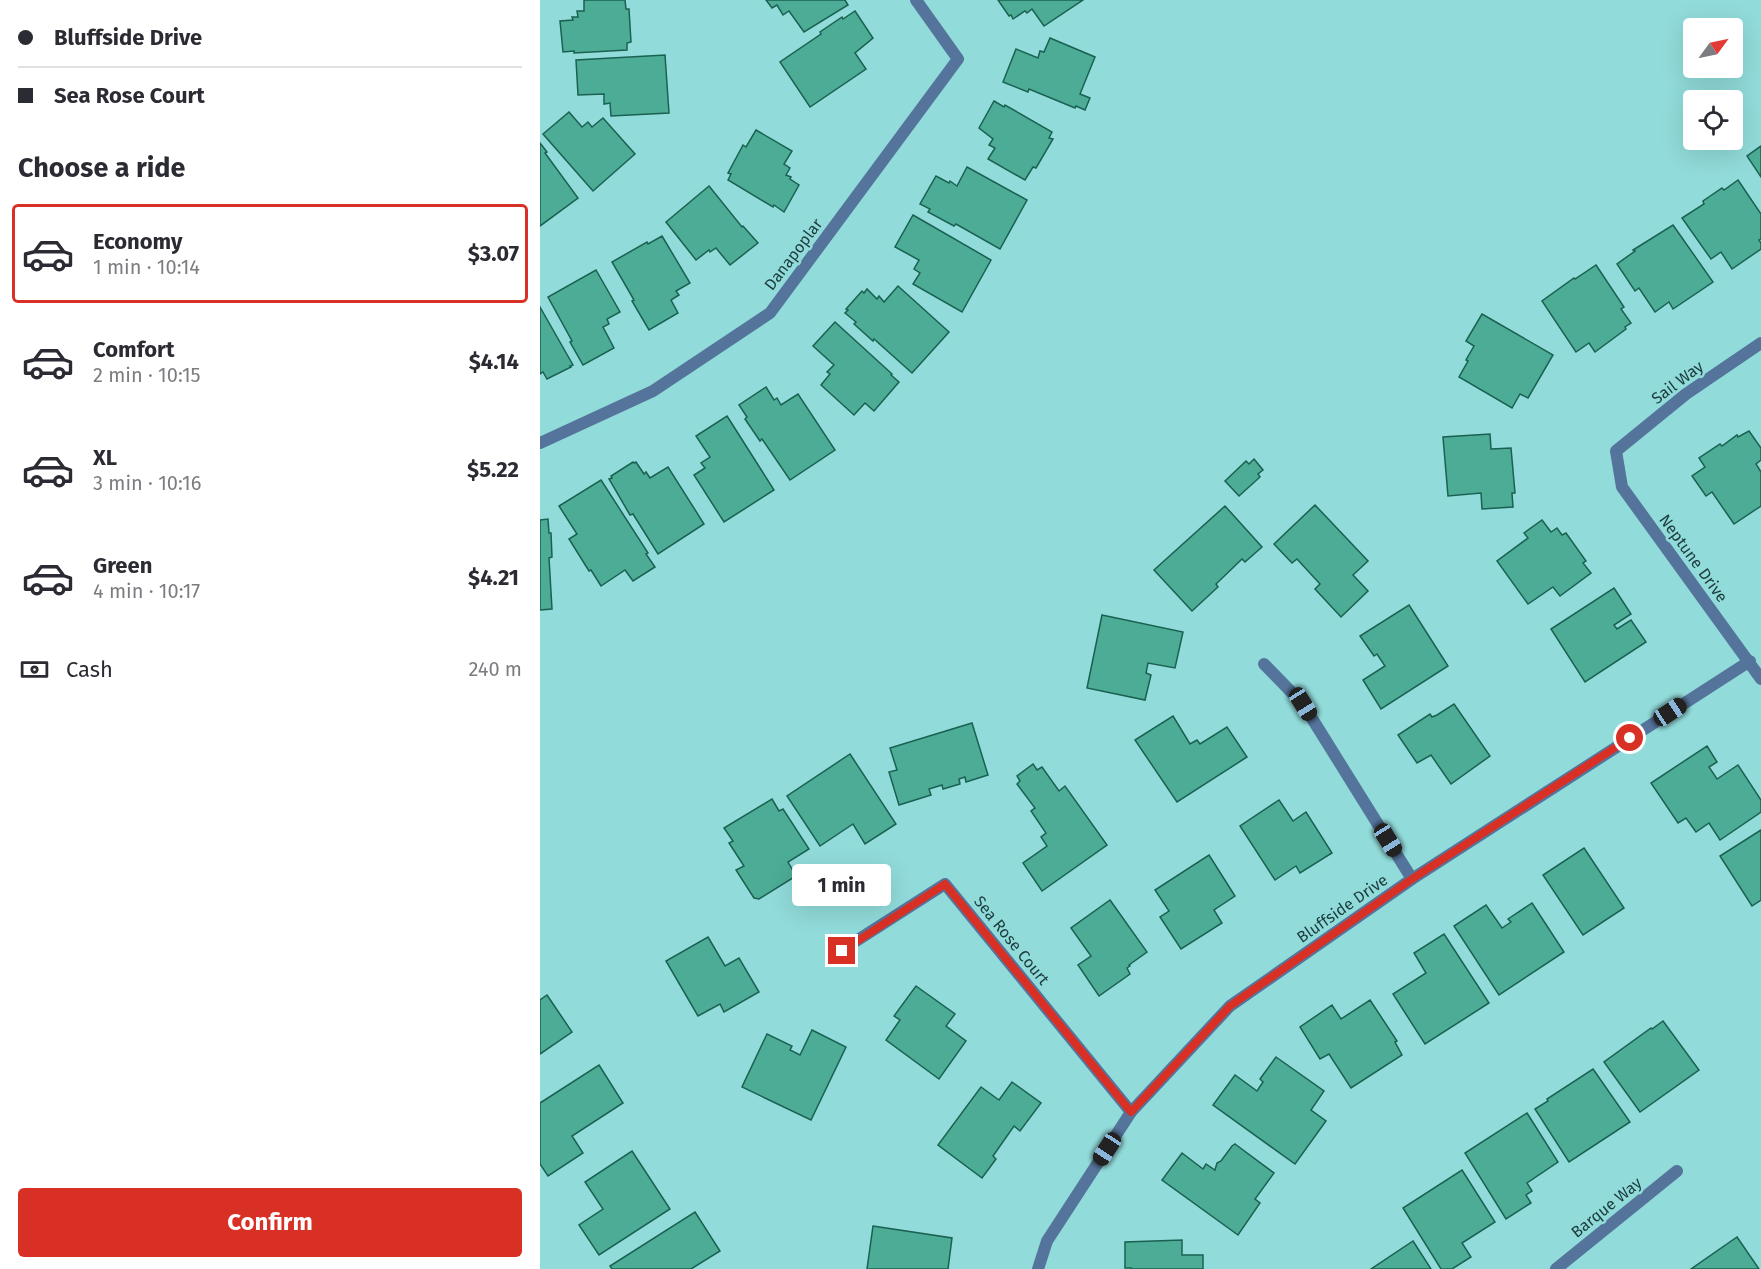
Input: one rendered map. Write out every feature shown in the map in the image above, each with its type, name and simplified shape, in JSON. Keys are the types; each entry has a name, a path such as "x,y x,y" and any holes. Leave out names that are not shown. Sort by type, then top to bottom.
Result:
{"street":[{"name":"Danapoplar","path":"540,443 653,391 770,313 958,59 916,0"},
{"name":"Sail Way","path":"1616,451 1686,394 1761,343"},
{"name":"Neptune Drive","path":"1616,451 1622,487 1761,679"},
{"name":"Bluffside Drive","path":"1038,1269 1047,1241 1131,1112 1230,1006 1412,879 1749,661"},
{"path":"1264,664 1303,704 1412,879"},
{"name":"Sea Rose Court","path":"842,951 945,884 1131,1112"},
{"name":"Barque Way","path":"1556,1269 1677,1171"}],"building":[{"path":"584,0 625,0 626,9 629,9 631,42 627,43 627,50 563,52 560,21 573,20 572,17 578,17 577,11 584,11"},
{"path":"766,0 845,0 848,5 804,32 789,11 783,15 777,5 772,8"},
{"path":"998,0 1083,0 1044,26 1032,9 1013,19"},
{"path":"855,11 873,38 855,53 866,69 810,107 780,62 842,17 843,19"},
{"path":"1050,38 1095,57 1080,94 1090,98 1085,110 1003,82 1016,49 1038,58 1040,51 1044,52"},
{"path":"665,55 669,113 611,116 610,103 604,104 604,94 578,95 576,60"},
{"path":"994,101 1052,132 1049,138 1053,139 1036,168 1033,167 1025,180 988,159 995,148 989,145 993,139 979,128"},
{"path":"569,112 582,127 588,122 592,127 603,118 635,154 593,191 543,134"},
{"path":"756,130 792,151 784,164 790,168 786,175 799,185 784,212 728,180 731,174 728,173 743,145 746,147"},
{"path":"540,143 578,198 540,226"},
{"path":"1761,146 1761,177 1747,156"},
{"path":"967,167 1027,200 1000,249 956,224 954,226 928,212 930,209 920,204 936,176 957,186"},
{"path":"1738,180 1761,214 1761,239 1759,240 1761,249 1732,269 1721,252 1711,259 1682,218 1704,204 1703,201 1722,188 1724,190"},
{"path":"709,186 758,243 730,265 716,248 710,252 709,250 696,260 666,222"},
{"path":"913,215 991,260 962,312 913,284 920,273 914,269 919,260 895,247"},
{"path":"1673,225 1713,282 1673,309 1669,302 1655,312 1639,288 1635,291 1617,264 1635,251 1633,250"},
{"path":"662,236 690,283 676,291 679,295 671,300 678,313 649,330 612,262"},
{"path":"1596,265 1624,307 1621,309 1631,323 1595,352 1589,343 1576,352 1542,301"},
{"path":"596,270 620,312 607,319 609,324 603,327 614,348 583,365 548,297"},
{"path":"898,286 949,332 912,373 854,324 856,322 845,313 862,291 864,293 867,289 877,299 879,296 884,302"},
{"path":"540,307 573,365 547,379 543,372 540,374"},
{"path":"1482,314 1553,355 1528,398 1520,394 1512,408 1459,377 1474,346 1466,341"},
{"path":"835,322 899,382 874,411 865,403 854,415 821,385 830,374 827,372 834,365 813,346"},
{"path":"766,387 774,400 777,398 781,405 798,394 835,450 790,480 762,439 760,441 745,419 747,417 739,405"},
{"path":"727,416 774,490 724,522 694,475 705,468 701,463 710,457 696,436"},
{"path":"1749,431 1761,448 1761,460 1756,464 1761,472 1761,506 1734,524 1712,492 1706,496 1692,476 1705,467 1699,458 1720,444 1722,446 1737,435 1738,437"},
{"path":"1490,434 1491,449 1511,448 1515,493 1512,493 1513,507 1482,509 1481,493 1448,496 1443,437"},
{"path":"1254,459 1263,470 1258,474 1260,477 1239,496 1225,481 1246,461 1249,464"},
{"path":"636,462 644,474 646,472 650,478 668,467 704,524 658,554 633,514 630,515 609,479"},
{"path":"601,480 655,567 633,581 625,570 601,586 569,539 577,534 559,506"},
{"path":"1315,505 1368,561 1353,575 1368,591 1341,617 1315,589 1320,584 1297,559 1292,563 1274,544"},
{"path":"1225,506 1262,547 1245,562 1242,559 1216,584 1218,587 1192,611 1154,570"},
{"path":"548,519 549,533 551,533 552,557 549,558 552,609 540,610 540,520"},
{"path":"1542,520 1551,532 1557,528 1562,535 1566,533 1586,561 1583,563 1591,573 1560,596 1553,587 1528,604 1497,561 1528,538 1524,533"},
{"path":"1614,588 1631,614 1614,625 1617,629 1631,620 1646,642 1585,682 1551,629"},
{"path":"1409,605 1448,666 1381,709 1363,680 1385,666 1377,654 1374,656 1360,636"},
{"path":"1102,615 1183,632 1175,668 1148,663 1146,673 1151,675 1145,700 1087,688"},
{"path":"1454,704 1490,756 1451,784 1431,755 1417,763 1398,735 1430,714 1432,717 1437,715"},
{"path":"1173,716 1190,744 1197,740 1200,744 1227,727 1247,757 1177,802 1135,740"},
{"path":"972,723 988,775 966,782 965,777 959,779 960,784 943,789 942,785 929,789 931,795 899,805 889,772 897,770 890,748"},
{"path":"1707,746 1717,762 1709,767 1717,779 1738,765 1761,800 1761,812 1720,840 1709,823 1696,832 1686,818 1678,823 1651,783"},
{"path":"850,754 896,824 865,844 853,824 820,846 787,796"},
{"path":"1033,764 1037,770 1042,767 1059,791 1065,786 1107,845 1042,891 1023,863 1047,846 1041,837 1046,833 1031,811 1035,808 1017,784 1020,781 1017,776"},
{"path":"772,799 779,811 783,809 809,849 788,862 796,876 759,899 754,898 736,870 744,866 729,843 733,841 724,828"},
{"path":"1279,800 1293,821 1306,812 1332,853 1300,873 1296,866 1275,880 1240,826"},
{"path":"1761,830 1761,900 1752,906 1720,856"},
{"path":"1584,848 1624,908 1583,935 1543,875"},
{"path":"1209,855 1235,896 1214,910 1222,923 1181,949 1160,917 1169,911 1155,890"},
{"path":"1110,900 1147,952 1129,965 1127,968 1130,974 1099,996 1078,965 1091,956 1071,928"},
{"path":"1532,903 1564,952 1499,995 1454,926 1486,905 1502,928 1511,922 1508,919"},
{"path":"1444,934 1489,1003 1425,1044 1393,994 1426,973 1414,953"},
{"path":"708,937 725,966 739,958 759,992 724,1012 720,1004 698,1016 666,961"},
{"path":"916,986 955,1014 946,1026 966,1041 939,1079 886,1040 900,1020 894,1016"},
{"path":"547,995 572,1032 540,1054 540,1000"},
{"path":"1370,1000 1397,1041 1395,1042 1402,1055 1351,1088 1329,1054 1320,1059 1300,1027 1332,1005 1341,1019"},
{"path":"1663,1021 1699,1070 1640,1112 1604,1062"},
{"path":"812,1030 846,1047 811,1120 742,1087 767,1034 792,1046 790,1050 800,1055"},
{"path":"1276,1057 1324,1091 1311,1110 1326,1121 1295,1164 1213,1105 1235,1075 1257,1091 1263,1082 1260,1079"},
{"path":"599,1065 623,1103 572,1136 583,1153 548,1176 540,1164 540,1103"},
{"path":"1593,1069 1630,1122 1569,1162 1535,1109"},
{"path":"1012,1082 1041,1103 1020,1131 1014,1126 993,1156 996,1159 982,1178 938,1145 981,1087 999,1100"},
{"path":"1527,1113 1558,1162 1527,1183 1532,1191 1526,1195 1531,1203 1506,1219 1465,1153"},
{"path":"1235,1144 1274,1173 1255,1199 1260,1203 1238,1235 1162,1180 1182,1153 1203,1169 1206,1164 1215,1170 1217,1163"},
{"path":"632,1151 670,1209 599,1255 579,1225 603,1209 585,1182"},
{"path":"1462,1170 1495,1222 1462,1243 1471,1257 1452,1269 1441,1269 1403,1208"},
{"path":"695,1212 720,1251 691,1269 612,1269 610,1266"},
{"path":"873,1226 952,1238 948,1269 867,1269"},
{"path":"1737,1237 1759,1269 1691,1269"},
{"path":"1182,1240 1182,1255 1203,1255 1203,1269 1125,1268 1125,1242"},
{"path":"1413,1241 1431,1269 1371,1269"}],"route":[{"path":"842,951 945,884 1131,1112 1230,1006 1412,879 1630,738"}]}
